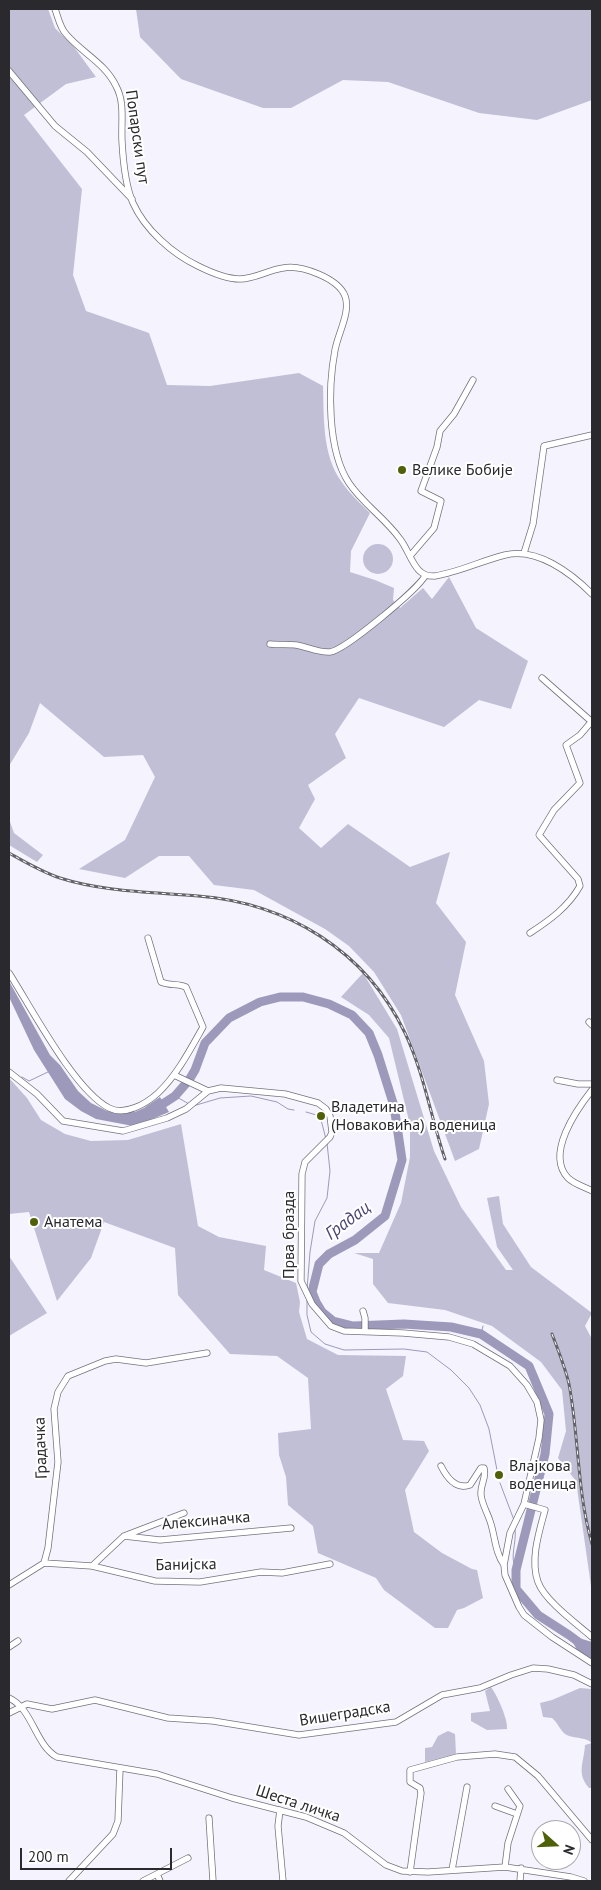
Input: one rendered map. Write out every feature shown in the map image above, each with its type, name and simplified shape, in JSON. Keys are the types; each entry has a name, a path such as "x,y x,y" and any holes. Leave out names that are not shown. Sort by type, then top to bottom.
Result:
{"street":[{"name":"Попарски пут","path":"55,9 64,32 100,65 114,81 122,102 122,149 132,199 139,213 161,240 179,255 199,266 231,278 242,279 283,268 295,268 316,274 339,286 344,295 346,307 335,349 332,387 332,424 336,448 350,485 397,534 417,569 425,576"},
{"path":"9,72 56,126 87,152 132,199"},
{"path":"410,556 434,528 441,501 421,490 437,447 440,431 454,414 473,380"},
{"path":"524,553 533,524 544,446 592,435"},
{"path":"270,644 295,645 332,652 345,645 401,601 425,576 432,577 446,574 505,555 524,553 539,558 560,568 592,594"},
{"path":"530,934 556,915 573,898 580,886 578,879 539,835 554,810 580,783 566,745 580,735 592,722 542,678"},
{"path":"9,973 54,1046 76,1077 109,1108 122,1110 133,1108 143,1104 158,1093 176,1075 204,1027 186,987 179,984 169,986 161,982 148,938"},
{"name":"Прва бразда","path":"9,1072 37,1094 63,1121 123,1132 168,1118 186,1109 208,1092 221,1088 285,1094 318,1103 326,1109 332,1124 330,1137 305,1162 302,1174 301,1281 304,1290 312,1304 331,1326 344,1331 449,1337 473,1344 510,1366 528,1384 537,1402 541,1420 539,1438 526,1505 512,1528 504,1565 505,1575 518,1607 524,1614 552,1637 592,1663"},
{"path":"176,1075 208,1092"},
{"path":"557,1080 578,1084 592,1084"},
{"path":"592,1090 581,1104 566,1130 561,1158 564,1172 568,1177 592,1191"},
{"path":"363,1311 365,1331"},
{"name":"Градачка","path":"44,1563 50,1539 58,1462 54,1409 58,1392 68,1376 105,1361 116,1359 146,1363 207,1353"},
{"path":"441,1466 451,1482 462,1486 470,1484 481,1468 484,1468 485,1474 480,1487 481,1496 504,1565"},
{"path":"526,1505 545,1510 537,1543 535,1568 538,1584 550,1600 592,1637"},
{"path":"92,1566 124,1536 184,1513"},
{"name":"Алексиначка","path":"124,1536 160,1540 291,1528"},
{"path":"497,1547 508,1547"},
{"path":"9,1585 44,1563"},
{"name":"Банијска","path":"44,1563 92,1566 154,1581 200,1582 261,1572 282,1572 330,1564"},
{"path":"9,1647 18,1641"},
{"name":"Вишеградска","path":"9,1713 29,1704 52,1708 95,1700 168,1718 213,1721 299,1736 396,1722 442,1695 480,1688 534,1668 574,1675 592,1684"},
{"path":"9,1698 18,1703 21,1708"},
{"name":"Шеста личка","path":"21,1708 57,1758 157,1774 232,1798 306,1818 344,1833 386,1865 396,1869 410,1872 505,1867 521,1868 584,1881"},
{"path":"410,1872 421,1793 420,1788 410,1782 410,1770 457,1757 495,1754 515,1757 538,1776 566,1812 592,1840"},
{"path":"69,1881 113,1834 118,1821 120,1768"},
{"path":"452,1870 467,1787"},
{"path":"505,1867 508,1843 520,1804 508,1789"},
{"path":"495,1806 516,1814"},
{"path":"280,1810 278,1826 283,1881"},
{"path":"210,1818 213,1881"},
{"path":"142,1881 188,1858"},
{"path":"520,1881 521,1868"},
{"path":"157,1874 160,1881"}],"shaded area":[{"path":"9,9 48,9 55,28 74,47 96,77 66,84 24,115 82,189 73,275 86,311 149,333 167,385 210,386 299,373 323,386 325,435 330,459 344,485 370,513 351,551 350,572 394,588 393,600 400,608 423,588 432,599 449,577 476,628 528,661 511,709 479,700 444,727 359,698 335,734 346,758 308,785 315,799 299,828 321,848 348,824 410,867 450,852 436,903 466,942 455,995 484,1061 489,1104 479,1149 455,1161 401,1015 374,972 349,946 325,929 254,890 214,885 189,856 159,856 125,878 79,869 125,840 155,777 143,755 104,757 40,703 29,733 9,766"},
{"path":"136,9 592,9 592,100 537,120 479,113 388,82 343,80 291,108 263,108 181,79 140,37"},
{"path":"378,544 384,545 392,553 392,565 384,573 378,574 372,573 364,565 363,559 364,553 372,545"},
{"path":"9,819 14,833 43,855 37,862 9,845"},
{"path":"363,973 397,1029 434,1151 461,1207 506,1270 513,1270 497,1247 487,1198 499,1196 503,1224 531,1267 592,1313 585,1326 592,1339 592,1593 576,1481 558,1458 566,1431 562,1390 541,1362 492,1326 445,1310 388,1303 373,1284 373,1259 354,1253 379,1253 401,1203 410,1157 410,1125 389,1038 369,1015 341,997"},
{"path":"9,981 50,1055 60,1065 78,1091 91,1103 107,1111 120,1113 135,1112 160,1097 169,1112 133,1126 96,1119 65,1099 34,1050 9,997"},
{"path":"9,1078 27,1098 41,1120 65,1134 91,1141 128,1140 181,1124 198,1226 219,1237 266,1246 264,1270 296,1283 300,1302 299,1312 307,1339 338,1355 406,1356 403,1376 386,1389 403,1440 424,1441 429,1451 405,1490 414,1532 442,1553 477,1570 483,1598 457,1610 448,1628 435,1628 384,1590 376,1578 318,1553 313,1526 288,1505 286,1477 279,1455 278,1433 311,1429 308,1378 277,1356 230,1354 178,1295 175,1248 104,1222 91,1258 57,1301 29,1212 9,1214"},
{"path":"9,1256 47,1313 9,1336"},
{"path":"569,1635 592,1642 592,1659 577,1650"},
{"path":"491,1687 502,1707 507,1729 487,1730 471,1721 471,1713 490,1711 485,1691"},
{"path":"580,1688 592,1689 592,1743 585,1739 568,1736 552,1718 543,1717 540,1703"},
{"path":"448,1731 455,1734 456,1754 425,1762 425,1748 432,1747 438,1736"},
{"path":"592,1743 592,1788 589,1788 585,1783 582,1768 585,1745"}],"waterway":[{"name":"Градац","path":"155,1109 175,1096 189,1080 195,1070 205,1043 229,1018 260,1002 280,997 303,997 329,1004 352,1015 369,1033 394,1106 402,1160 385,1216 355,1240 329,1254 319,1264 312,1292 322,1312 333,1321 353,1326 404,1324 451,1327 481,1334 529,1366 549,1414 545,1454 516,1570 516,1589 538,1615 592,1652"},
{"path":"22,1077 29,1081 50,1071"},
{"path":"175,1096 189,1104"},
{"path":"193,1106 220,1098 251,1096 277,1102 288,1109 294,1110"},
{"path":"306,1112 320,1116 326,1139"},
{"path":"307,1290 315,1221 327,1198 330,1171 327,1143"},
{"path":"307,1299 307,1315 311,1332 325,1344 344,1350 404,1349 427,1352 451,1370 469,1388 480,1405 489,1429 497,1470"},
{"path":"481,1334 483,1326"},
{"path":"500,1483 514,1520"},
{"path":"515,1529 513,1560 516,1570"}],"railway":[{"path":"9,853 47,873 77,883 111,889 198,896 231,901 263,909 293,921 321,936 346,955 369,978 389,1004 412,1048 445,1159"},
{"path":"552,1334 569,1384 583,1505 592,1544"}],"place":[{"name":"Велике Бобије","path":"402,470"},
{"name":"Владетина (Новаковића) воденица","path":"321,1116"},
{"name":"Анатема","path":"34,1222"},
{"name":"Влајкова воденица","path":"499,1475"}]}
